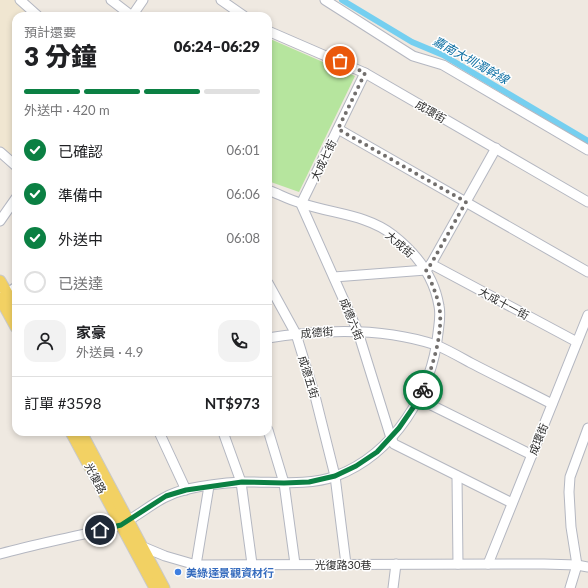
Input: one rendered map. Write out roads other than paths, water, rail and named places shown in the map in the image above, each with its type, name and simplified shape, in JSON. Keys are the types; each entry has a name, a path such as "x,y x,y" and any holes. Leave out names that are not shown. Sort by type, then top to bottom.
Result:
{"main road":[{"path":"0,281 12,302"},
{"path":"6,291 12,313"},
{"name":"光復路","path":"73,436 124,522 142,546 164,588"},
{"name":"光復路","path":"83,436 155,588"}],"street":[{"path":"20,0 34,12"},
{"path":"111,0 127,12"},
{"path":"135,12 143,0"},
{"path":"221,0 238,12"},
{"path":"325,0 413,56 443,65 588,150"},
{"name":"成環街","path":"272,33 365,73 588,202"},
{"name":"大成七街","path":"301,204 365,73"},
{"path":"338,129 588,272"},
{"path":"334,277 429,267 496,148"},
{"path":"0,152 12,162"},
{"name":"大成街","path":"0,554 124,522 166,496 186,490 242,482 309,482 335,476 356,466 377,452 390,438 419,399 428,377 437,346 440,318 439,306 429,267 391,234 378,226 344,214 301,204 272,192"},
{"path":"0,221 12,204"},
{"name":"成德六街","path":"301,204 358,332 390,438"},
{"name":"大成十一街","path":"429,267 577,342"},
{"name":"成德五街","path":"272,290 296,334 315,396 335,476 346,564"},
{"name":"成環街","path":"488,564 588,315"},
{"name":"成德街","path":"272,337 330,331 385,333 437,346 552,404"},
{"path":"419,399 532,455"},
{"path":"570,588 576,565 571,527 569,492 570,477 588,428"},
{"path":"161,436 186,490"},
{"path":"225,436 242,482 252,564"},
{"path":"270,436 284,483 294,564"},
{"path":"390,438 394,444 512,503"},
{"path":"457,476 458,564"},
{"path":"196,565 209,486"},
{"name":"光復路30巷","path":"142,546 165,556 196,565 488,564 576,565 588,568"},
{"path":"393,588 396,564"}],"waterway":[{"name":"嘉南大圳濁幹線","path":"342,0 412,42 443,55 588,141"}],"place":[{"name":"美綠達景觀資材行","path":"178,572"}]}
